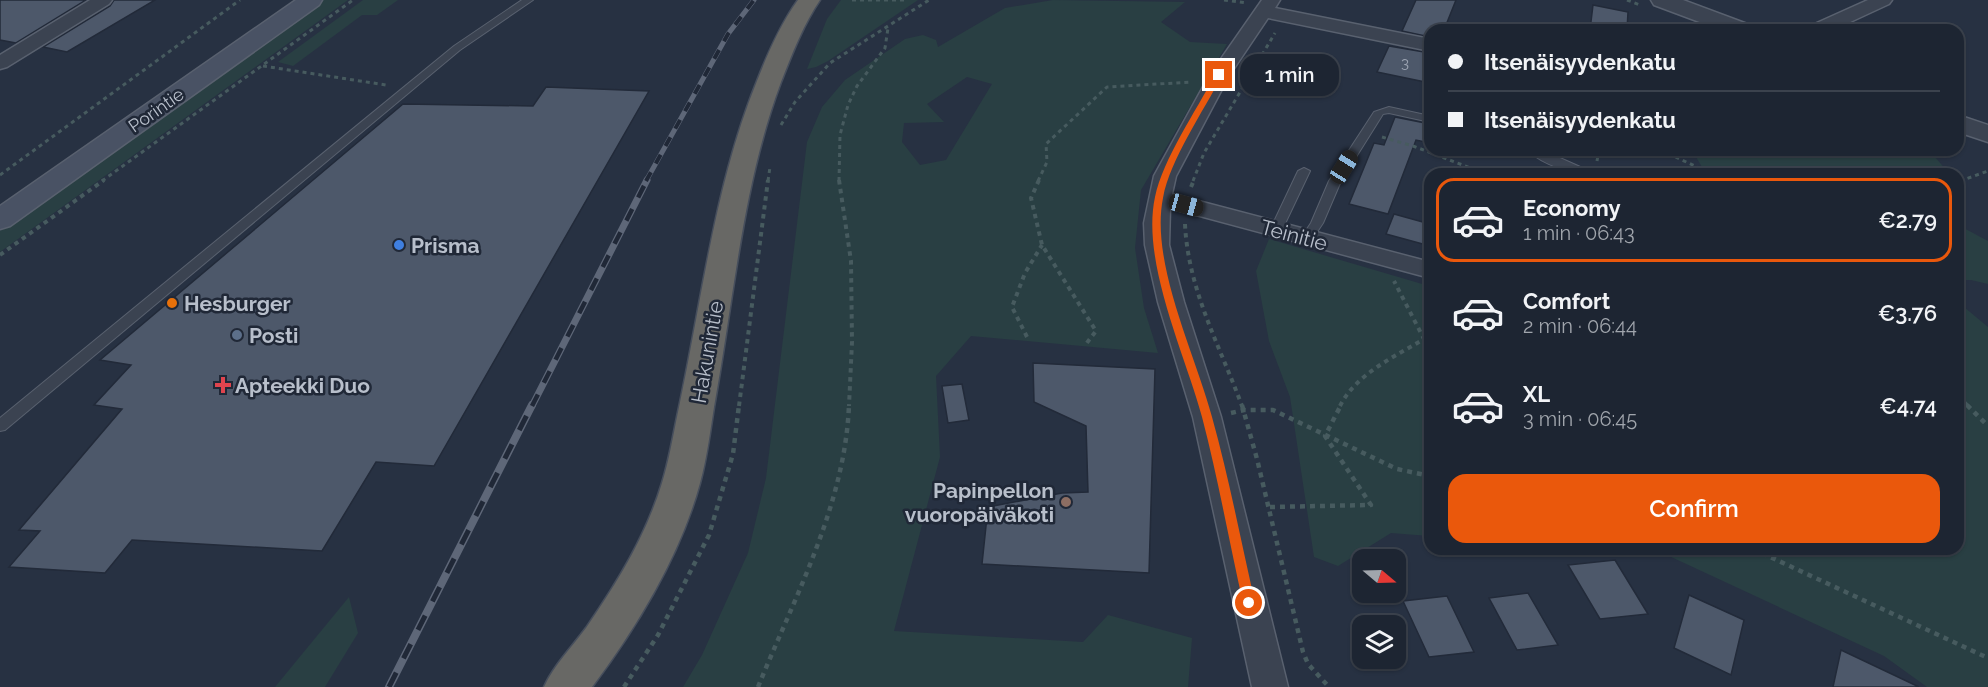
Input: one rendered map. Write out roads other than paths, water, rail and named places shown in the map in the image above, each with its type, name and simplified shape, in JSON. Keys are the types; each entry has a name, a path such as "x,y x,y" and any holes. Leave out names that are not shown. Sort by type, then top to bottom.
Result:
{"highway":[{"name":"Hakunintie","path":"566,687 605,633 651,555 681,483 748,141 765,88 790,32 807,2"}],"main road":[{"name":"Porintie","path":"0,198 287,0"},
{"name":"Porintie","path":"0,220 311,0"}],"street":[{"path":"0,63 103,0"},
{"path":"1662,0 1726,24"},
{"path":"1830,24 1883,0"},
{"path":"1270,687 1207,417 1171,302 1157,245 1156,223 1159,198 1165,176 1219,75 1273,8 1424,44"},
{"path":"1964,125 1988,134"},
{"name":"Teinitie","path":"1159,198 1424,268"}],"lane":[{"path":"0,426 457,48 528,0"},
{"path":"1308,238 1317,224 1335,181 1378,112 1389,110 1424,118"},
{"path":"1545,156 1568,168"},
{"path":"1276,230 1304,171"}],"railway":[{"path":"646,181 728,34 754,0"},
{"path":"532,406 647,180"},
{"path":"389,687 532,405"}],"place":[{"name":"Prisma","path":"399,245"},
{"name":"Hesburger","path":"172,303"},
{"name":"Posti","path":"237,335"},
{"name":"Apteekki Duo","path":"223,385"},
{"name":"Papinpellon vuoropäiväkoti","path":"1066,502"}]}
